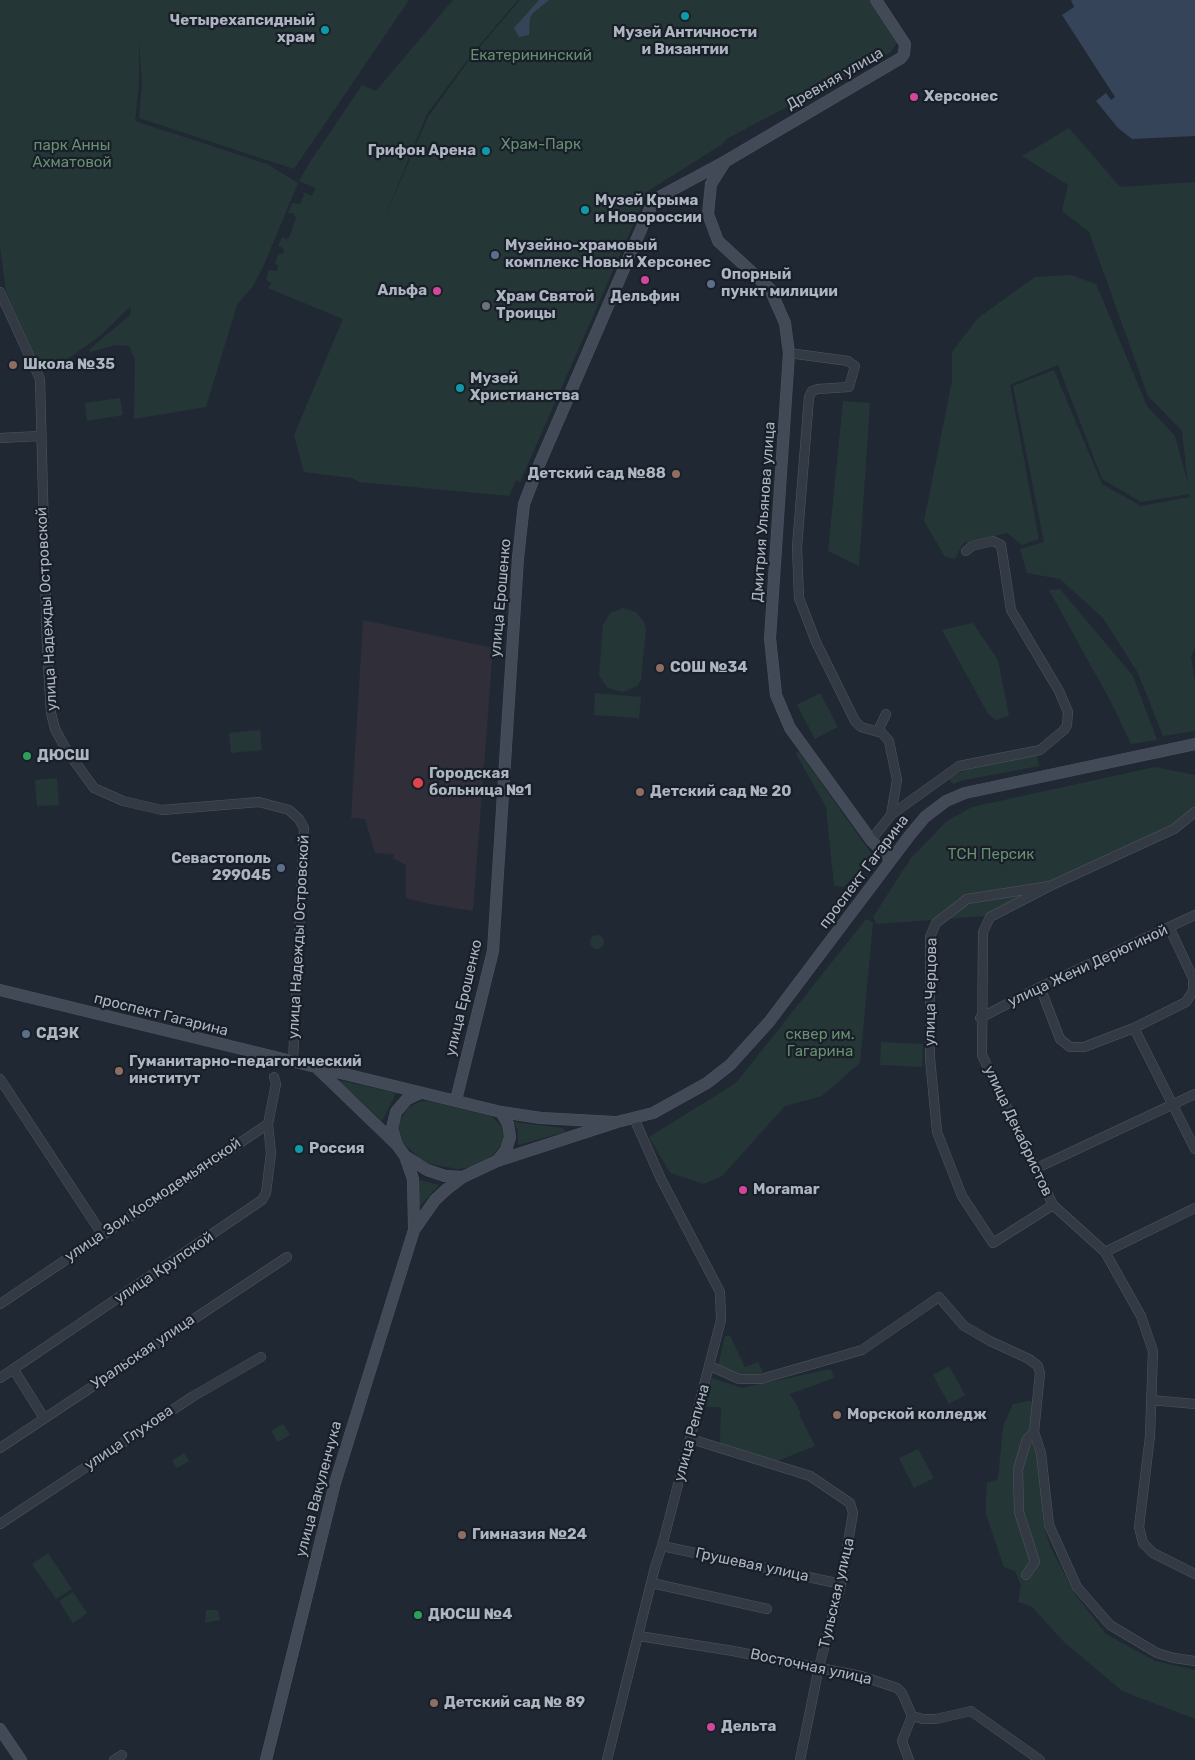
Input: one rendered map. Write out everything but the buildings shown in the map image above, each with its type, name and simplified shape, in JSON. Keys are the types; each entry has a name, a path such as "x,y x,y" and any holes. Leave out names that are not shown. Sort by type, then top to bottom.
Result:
{"main road":[{"name":"Древняя улица","path":"726,161 901,58 906,44 876,0"},
{"name":"Дмитрия Ульянова улица","path":"726,161 711,184 708,214 718,241 770,289 785,323 789,353 770,638 776,695 790,728 872,840 890,859"},
{"name":"улица Ерошенко","path":"456,1100 493,950 516,586 524,504 652,204 661,196 726,161"},
{"name":"проспект Гагарина","path":"497,1161 668,1106 707,1083 730,1065 769,1022 890,859 924,817 946,802 965,794 1195,744"},
{"name":"проспект Гагарина","path":"0,990 420,1093"},
{"name":"проспект Гагарина","path":"316,1067 397,1145"},
{"path":"420,1093 456,1100 501,1112 508,1124 510,1137 506,1150 497,1161 463,1177 445,1176 427,1170 405,1156 397,1145 392,1128 396,1112 407,1099 420,1093"},
{"name":"проспект Гагарина","path":"501,1112 541,1118 617,1122"},
{"name":"улица Вакуленчука","path":"266,1760 335,1483 414,1230 415,1196 413,1179 405,1156"},
{"name":"улица Вакуленчука","path":"414,1230 435,1200 463,1177"},
{"path":"0,1729 21,1760"}],"street":[{"name":"улица Надежды Островской","path":"0,292 40,379 40,436 51,713 55,729 67,751 94,788 123,801 162,810 259,802 290,810 299,819 304,828 292,1061"},
{"path":"789,353 848,361 855,366 849,387 818,388 808,397 797,547 799,598 816,642 855,721 869,730 878,731 889,741 897,780 891,815"},
{"path":"0,438 40,436"},
{"path":"872,840 891,815 959,766 1040,750 1064,730 1067,725 1068,712 1060,691 1012,610 1001,545 993,541 972,546 966,551"},
{"path":"878,731 886,714"},
{"name":"улица Черцова","path":"993,1243 962,1196 937,1132 930,1058 930,937 936,923 967,899 1050,886 1174,829 1195,812"},
{"name":"улица Декабристов","path":"1050,886 990,917 982,932 980,1018 982,1055 1053,1205 1105,1252 1141,1316 1153,1351 1150,1436 1139,1527 1143,1543 1153,1553 1195,1574"},
{"name":"улица Жени Дерюгиной","path":"980,1018 1040,987 1195,915"},
{"path":"1040,987 1060,1039 1070,1047 1084,1047 1134,1028 1186,1002 1193,991 1193,978 1169,927"},
{"path":"1134,1028 1174,1104 1195,1149"},
{"path":"268,1124 276,1084 274,1077"},
{"path":"0,1080 102,1234"},
{"path":"1037,1168 1195,1094"},
{"name":"улица Репина","path":"607,1760 652,1583 654,1567 662,1546 721,1320 720,1292 662,1181 634,1118"},
{"name":"улица Зои Космодемьянской","path":"0,1304 268,1124"},
{"name":"улица Крупской","path":"0,1378 262,1200 266,1193 271,1153 268,1124"},
{"name":"улица Декабристов","path":"993,1243 1053,1205"},
{"path":"1105,1252 1195,1208"},
{"name":"Уральская улица","path":"0,1448 286,1257"},
{"path":"710,1366 739,1379 761,1379 862,1350 940,1297 964,1326 1030,1359 1038,1366 1040,1373 1034,1432 1041,1453 1052,1534 1077,1587 1110,1625 1157,1652 1174,1658 1195,1661"},
{"name":"улица Глухова","path":"0,1524 192,1397 260,1357"},
{"path":"14,1370 44,1418"},
{"path":"1151,1400 1195,1404"},
{"path":"1026,1575 1035,1562 1019,1512 1018,1468 1027,1439 1034,1432"},
{"name":"Тульская улица","path":"690,1439 810,1476 850,1503 853,1513 841,1584 819,1667 800,1760"},
{"name":"Грушевая улица","path":"662,1546 841,1584"},
{"path":"652,1583 767,1609"},
{"name":"Восточная улица","path":"639,1636 861,1676 897,1688 902,1694 912,1716"},
{"path":"909,1760 902,1742 912,1716 923,1719 936,1719 971,1711 1040,1760"}],"shaded area":[{"name":"Городская больница №1","path":"363,620 493,648 473,911 429,904 406,898 406,865 394,859 394,854 375,853 365,819 351,818"}],"green space":[{"name":"парк Анны Ахматовой","path":"0,0 409,0 294,169 139,118 142,84 139,42 139,84 135,121 267,164 298,183 263,267 253,286 237,305 206,407 134,419 135,359 129,346 116,345 90,352 90,349 130,315 131,306 101,335 50,372 42,370 6,292 0,246"},
{"name":"Музейно-храмовый комплекс Новый Херсонес","path":"453,0 518,0 471,55 427,114 381,226 428,117 472,56 520,0 869,0 899,40 891,52 728,138 721,145 648,191 520,482 516,480 509,496 359,482 352,478 304,472 294,435 343,319 268,288 272,283 266,280 269,270 277,271 278,266 275,263 278,255 284,253 283,248 278,246 282,237 285,239 289,238 296,218 293,213 288,213 292,203 300,204 304,195 303,192 312,196 316,188 299,181 310,162 362,85 376,91"},
{"path":"1069,128 1120,187 1195,182 1195,648 1191,656 1195,682 1195,731 1163,736 1138,673 1103,618 1060,579 1027,573 1020,549 1044,542 1013,386 1054,370 1102,484 1141,506 1190,497 1189,494 1141,502 1102,479 1058,365 1010,385 1039,539 1022,545 1007,533 963,543 955,559 945,557 924,521 952,381 952,352 978,318 1035,277 1071,275 1096,284 1147,406 1175,436 1188,484 1182,431 1148,396 1089,232 1062,211 1068,185 1022,156"},
{"path":"120,398 123,415 87,421 85,403"},
{"path":"843,401 870,403 859,566 828,551"},
{"path":"1060,589 1133,676 1157,740 1131,744 1111,702 1049,590"},
{"path":"623,608 636,612 644,622 646,629 641,680 637,686 623,692 608,688 599,676 603,625 610,613"},
{"path":"973,623 998,660 1009,716 996,720 988,714 942,630"},
{"path":"595,693 641,697 639,718 594,715"},
{"path":"820,693 838,727 815,739 797,705"},
{"path":"260,730 262,750 231,753 229,733"},
{"path":"795,752 800,753 873,856 844,887 834,886 826,807"},
{"path":"1037,755 1039,766 964,780 953,784 949,779 965,770"},
{"name":"ТСН Персик","path":"1155,767 1195,775 1195,814 984,916 877,924 873,917 911,858 947,821 972,807"},
{"path":"57,778 59,805 37,806 35,780"},
{"name":"сквер им. Гагарина","path":"866,919 873,922 860,1063 822,1096 785,1106 722,1176 704,1184 670,1173 649,1137 736,1083"},
{"path":"597,935 602,937 604,942 602,947 597,949 592,947 590,942 592,937"},
{"path":"881,1042 923,1044 922,1067 880,1065"},
{"path":"338,1080 396,1093 382,1121 364,1104"},
{"path":"428,1101 491,1116 501,1126 504,1142 492,1156 472,1167 458,1169 430,1164 419,1158 403,1143 398,1124 408,1108 419,1102"},
{"path":"514,1122 563,1128 565,1132 518,1145 518,1131"},
{"path":"416,1179 439,1185 418,1208"},
{"path":"725,1336 730,1336 745,1367 758,1362 763,1372 759,1375 738,1375 718,1366"},
{"path":"949,1366 965,1395 949,1404 933,1375"},
{"path":"831,1369 834,1378 790,1394 801,1413 799,1414 815,1446 777,1461 720,1444 721,1407 704,1407 712,1378 742,1388"},
{"path":"1029,1401 1035,1402 1043,1523 1050,1546 1075,1594 1106,1634 1155,1661 1195,1670 1195,1719 1122,1691 1065,1643 1031,1606 1018,1602 1021,1585 1015,1571 1004,1567 986,1514 986,1499 987,1483 998,1479 1003,1426 1013,1404"},
{"path":"283,1424 290,1435 278,1442 271,1431"},
{"path":"918,1449 934,1478 914,1488 899,1458"},
{"path":"184,1453 189,1461 177,1468 172,1461"},
{"path":"48,1553 72,1589 56,1599 32,1564"},
{"path":"73,1592 87,1613 73,1623 59,1601"},
{"path":"206,1610 218,1610 220,1620 205,1623"}],"water":[{"path":"539,0 549,0 533,13 530,18 529,35 519,37 514,28"},
{"path":"1071,0 1195,0 1195,136 1132,139 1118,128 1096,101 1106,93 1111,100 1115,97 1062,15 1074,7"}],"place":[{"name":"Музей Античности и Византии","path":"685,16"},
{"name":"Четырехапсидный храм","path":"325,30"},
{"name":"Херсонес","path":"914,97"},
{"name":"Грифон Арена","path":"486,151"},
{"name":"Музей Крыма и Новороссии","path":"585,210"},
{"name":"Музейно-храмовый комплекс Новый Херсонес","path":"495,255"},
{"name":"Дельфин","path":"645,280"},
{"name":"Опорный пункт милиции","path":"711,284"},
{"name":"Альфа","path":"437,291"},
{"name":"Храм Святой Троицы","path":"486,306"},
{"name":"Школа №35","path":"13,365"},
{"name":"Музей Христианства","path":"460,388"},
{"name":"Детский сад №88","path":"676,474"},
{"name":"СОШ №34","path":"660,668"},
{"name":"ДЮСШ","path":"27,756"},
{"name":"Городская больница №1","path":"418,783"},
{"name":"Детский сад № 20","path":"640,792"},
{"name":"Севастополь 299045","path":"281,868"},
{"name":"СДЭК","path":"26,1034"},
{"name":"Гуманитарно-педагогический институт","path":"119,1071"},
{"name":"Россия","path":"299,1149"},
{"name":"Moramar","path":"743,1190"},
{"name":"Морской колледж","path":"837,1415"},
{"name":"Гимназия №24","path":"462,1535"},
{"name":"ДЮСШ №4","path":"418,1615"},
{"name":"Детский сад № 89","path":"434,1703"},
{"name":"Дельта","path":"711,1727"}],"park label":[{"name":"Екатерининский","path":"531,56"},
{"name":"Храм-Парк","path":"541,145"}]}
